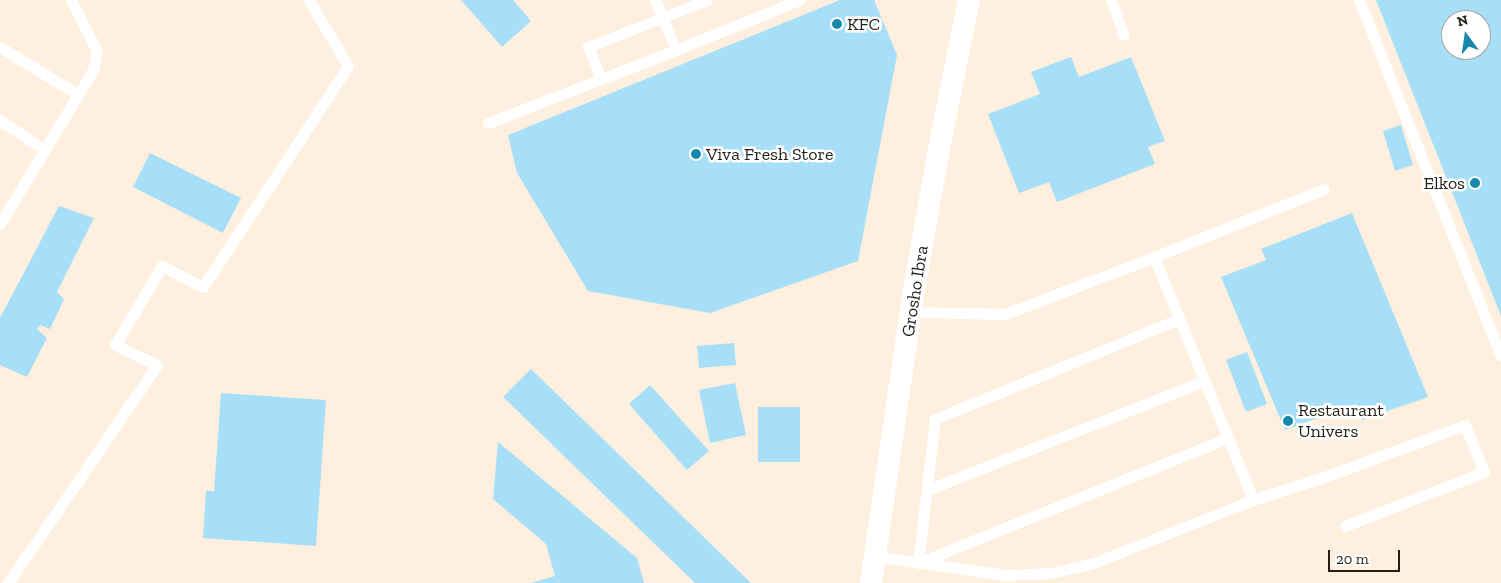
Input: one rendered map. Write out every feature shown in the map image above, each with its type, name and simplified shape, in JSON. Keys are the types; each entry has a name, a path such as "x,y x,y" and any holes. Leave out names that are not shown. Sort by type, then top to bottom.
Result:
{"street":[{"name":"Grosho Ibra","path":"871,583 911,312 941,138 969,0"}],"lane":[{"path":"0,224 94,70 97,51 71,0"},
{"path":"8,583 157,366 115,345 162,266 203,287 348,66 309,0"},
{"path":"655,0 676,50"},
{"path":"601,79 588,47 707,0"},
{"path":"488,123 799,0"},
{"path":"1111,0 1124,35"},
{"path":"1359,0 1501,356"},
{"path":"0,47 78,95"},
{"path":"0,120 45,150"},
{"path":"911,312 1005,314 1324,189"},
{"path":"1154,257 1253,500"},
{"path":"918,564 935,418 1179,319"},
{"path":"927,490 1204,381"},
{"path":"874,556 918,564 1006,574 1051,573 1091,564 1253,500 1327,476 1465,425 1484,472 1345,526"},
{"path":"918,564 1228,438"}],"building":[{"path":"461,0 513,0 531,21 502,47"},
{"name":"Viva Fresh Store","path":"840,0 874,0 897,55 858,261 710,313 588,291 517,173 508,135"},
{"name":"Elkos","path":"1376,0 1501,0 1501,316"},
{"path":"1071,57 1079,77 1131,57 1165,141 1148,147 1155,164 1057,202 1049,182 1019,193 988,114 1040,94 1031,72"},
{"path":"1401,125 1413,165 1395,171 1383,131"},
{"path":"150,153 241,198 223,233 133,187"},
{"path":"59,206 94,218 57,292 64,299 50,329 40,325 37,329 47,338 27,377 0,365 0,318"},
{"path":"1352,213 1428,397 1362,420 1356,404 1285,430 1221,277 1266,260 1261,249"},
{"path":"734,343 736,365 699,368 697,346"},
{"path":"1247,352 1267,404 1246,412 1226,360"},
{"path":"531,369 751,583 695,583 503,397"},
{"path":"735,383 746,435 710,443 699,390"},
{"path":"650,385 709,451 687,470 629,404"},
{"path":"221,393 326,400 316,546 203,538 206,491 214,491"},
{"path":"758,407 800,407 800,462 758,462"},
{"path":"498,442 637,558 644,583 531,583 555,576 546,544 493,499"}],"place":[{"name":"KFC","path":"837,24"},
{"name":"Viva Fresh Store","path":"696,154"},
{"name":"Elkos","path":"1475,183"},
{"name":"Restaurant Univers","path":"1288,421"}]}
